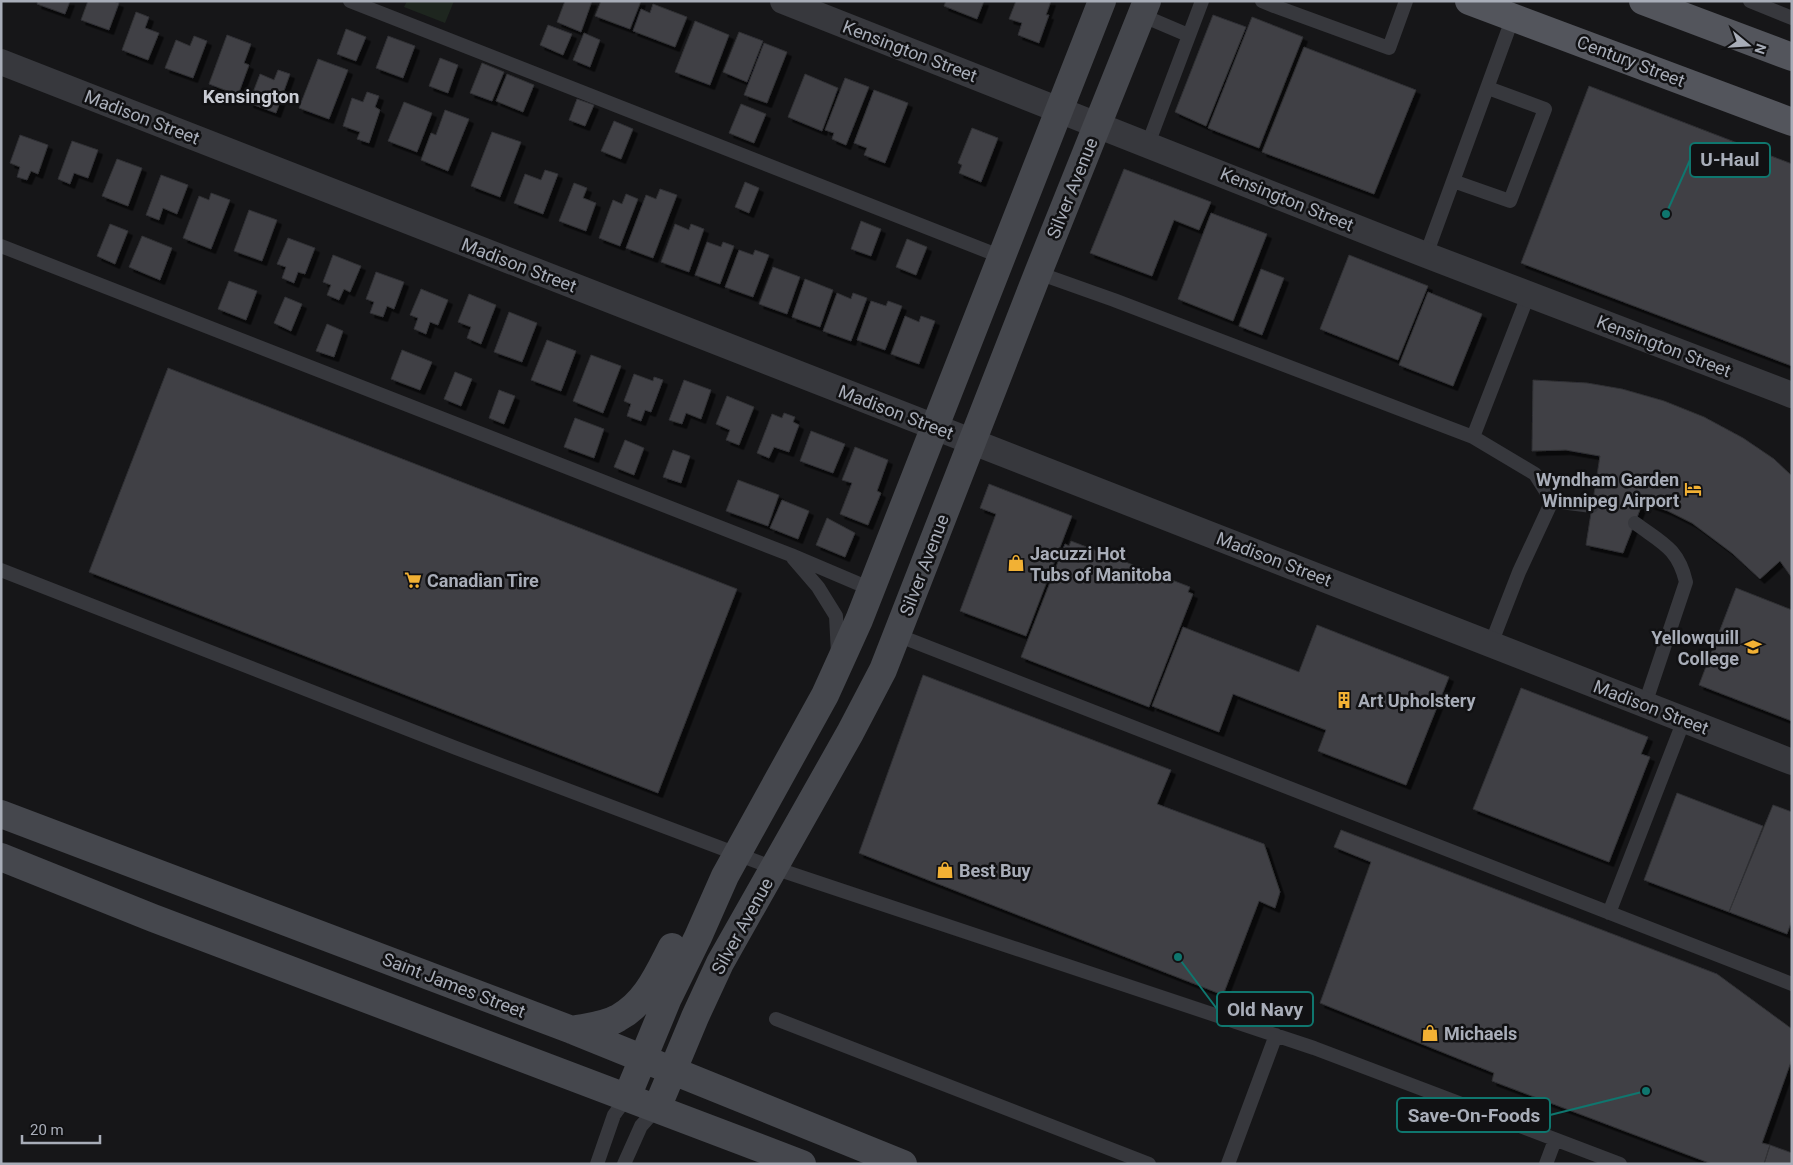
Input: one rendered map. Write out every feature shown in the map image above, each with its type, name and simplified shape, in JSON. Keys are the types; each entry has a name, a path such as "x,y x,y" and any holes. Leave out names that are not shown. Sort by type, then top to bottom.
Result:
{"main road":[{"name":"Century Street","path":"1469,1 1792,122"},
{"path":"1643,1 1792,57"}],"street":[{"name":"Kensington Street","path":"782,1 1426,255 1529,293 1792,396"},
{"name":"Silver Avenue","path":"627,1097 668,998 731,865 811,721 838,667 871,589 1102,1"},
{"name":"Silver Avenue","path":"657,1108 720,963 850,733 883,670 1144,8"},
{"name":"Madison Street","path":"1,62 1792,762"},
{"name":"Saint James Street","path":"1,814 572,1030 903,1164"},
{"path":"1,857 153,918 802,1164"},
{"path":"572,1030 617,1019 636,1004 654,984 685,922 731,865"}],"lane":[{"path":"350,1 1002,257"},
{"path":"1148,144 1202,1"},
{"path":"1271,3 1389,48 1406,1"},
{"path":"1750,1 1792,18"},
{"path":"1144,8 1188,35"},
{"path":"1426,255 1513,17"},
{"path":"1453,181 1510,201 1544,109 1488,88"},
{"path":"1,246 791,555 871,589"},
{"path":"1038,273 1114,300 1472,437 1535,474 1552,501"},
{"path":"1472,437 1529,293"},
{"path":"1552,501 1592,506"},
{"path":"1491,644 1518,572 1552,501"},
{"path":"1635,523 1674,552 1682,566 1686,582 1645,704"},
{"path":"791,555 818,587 836,616 838,667"},
{"path":"1,570 456,748 731,865 774,868 1276,1035 1620,1164"},
{"path":"897,635 1792,984"},
{"path":"1609,913 1684,720"},
{"path":"776,1019 1150,1164"},
{"path":"1228,1164 1276,1035"},
{"path":"597,1164 614,1115 627,1097"},
{"path":"624,1164 642,1126 657,1108"},
{"path":"1546,1164 1555,1140"}],"shaded area":[{"path":"407,1 454,1 445,23 404,7"}],"building":[{"path":"38,1 70,1 65,14 37,4"},
{"path":"88,1 113,1 119,3 109,30 81,20"},
{"path":"565,1 592,1 581,32 557,22"},
{"path":"601,1 641,1 630,29 595,16"},
{"path":"946,1 984,1 977,19 944,6"},
{"path":"1016,1 1051,1 1046,15 1049,15 1039,43 1018,35 1022,23 1009,19"},
{"path":"653,4 687,17 675,47 633,31 641,9 650,13"},
{"path":"136,12 149,17 145,28 159,33 148,60 122,50"},
{"path":"1213,15 1246,27 1206,126 1175,112"},
{"path":"1252,17 1303,37 1259,148 1208,128"},
{"path":"695,21 729,35 710,85 675,72"},
{"path":"548,25 572,34 563,55 540,45"},
{"path":"346,29 366,37 356,61 337,54"},
{"path":"739,32 763,41 747,82 723,72"},
{"path":"584,33 600,40 590,67 573,60"},
{"path":"227,35 251,44 244,63 249,65 238,95 209,84"},
{"path":"194,36 207,41 193,78 165,68 176,40 190,46"},
{"path":"388,36 415,46 403,78 376,68"},
{"path":"764,43 787,52 767,103 744,95"},
{"path":"1304,47 1416,90 1374,194 1262,152"},
{"path":"440,58 458,65 448,93 429,86"},
{"path":"318,59 348,70 329,119 299,108"},
{"path":"482,63 504,72 492,101 470,93"},
{"path":"278,70 290,74 276,113 249,103 260,74 274,80"},
{"path":"507,74 534,85 523,112 496,101"},
{"path":"805,74 838,88 822,131 788,117"},
{"path":"845,78 869,87 846,145 832,139 834,133 825,130"},
{"path":"1589,86 1792,164 1792,366 1521,263"},
{"path":"874,90 908,103 885,163 864,155 867,148 854,143"},
{"path":"367,92 379,96 375,107 380,110 369,143 357,139 360,132 343,126 352,98 363,102"},
{"path":"577,99 594,105 585,126 569,120"},
{"path":"404,102 432,113 417,152 388,141"},
{"path":"741,104 766,114 754,143 729,133"},
{"path":"445,110 469,119 448,171 421,160 431,133 436,135"},
{"path":"614,121 633,129 621,159 601,151"},
{"path":"972,128 998,138 981,182 959,173 962,165 958,163"},
{"path":"492,132 521,142 500,197 471,186"},
{"path":"20,135 48,145 38,174 31,171 27,180 17,177 20,167 10,163"},
{"path":"72,141 98,150 88,178 74,173 70,184 58,179"},
{"path":"117,159 142,168 128,206 102,196"},
{"path":"1124,169 1211,202 1199,230 1174,220 1152,276 1090,253"},
{"path":"545,170 558,174 543,214 514,203 525,174 541,180"},
{"path":"161,175 188,185 177,214 163,208 159,220 146,215"},
{"path":"745,182 759,188 749,213 735,207"},
{"path":"574,183 587,188 583,198 596,203 586,231 559,221"},
{"path":"660,189 677,195 653,258 626,248 646,195 656,199"},
{"path":"211,193 230,200 211,249 183,238 199,196 209,200"},
{"path":"626,194 638,199 620,246 599,238 613,200 622,204"},
{"path":"249,210 277,220 262,261 234,251"},
{"path":"1211,213 1267,234 1233,321 1178,299"},
{"path":"861,221 881,229 871,256 851,249"},
{"path":"110,224 128,231 115,264 97,256"},
{"path":"675,224 689,230 691,224 704,229 689,272 661,262"},
{"path":"142,236 172,248 160,280 129,267"},
{"path":"288,238 315,248 305,274 298,272 294,283 282,278 286,267 277,264"},
{"path":"907,239 927,247 916,275 896,267"},
{"path":"707,242 721,247 723,242 734,246 720,284 695,275"},
{"path":"739,250 753,255 755,250 769,255 753,297 725,287"},
{"path":"333,255 361,266 350,292 344,289 339,300 327,295 331,285 323,282"},
{"path":"1349,255 1428,286 1398,360 1320,329"},
{"path":"773,267 800,277 787,314 759,304"},
{"path":"1261,269 1284,278 1262,335 1239,326"},
{"path":"376,272 404,282 394,309 387,306 383,317 370,313 374,302 366,299"},
{"path":"805,279 833,290 820,327 792,317"},
{"path":"229,281 257,291 246,320 218,309"},
{"path":"421,289 448,300 438,325 430,322 426,334 414,329 418,318 410,315"},
{"path":"1428,292 1482,314 1453,386 1399,365"},
{"path":"837,293 851,299 853,293 867,298 851,341 823,331"},
{"path":"469,294 496,305 481,344 467,338 471,327 458,322"},
{"path":"285,297 302,304 291,331 274,323"},
{"path":"871,301 886,306 888,301 902,306 885,350 857,340"},
{"path":"509,312 537,323 522,362 494,352"},
{"path":"905,316 919,322 921,316 935,321 919,364 891,354"},
{"path":"327,324 343,331 334,357 316,351"},
{"path":"547,340 576,351 561,391 531,380"},
{"path":"402,350 432,362 420,390 391,379"},
{"path":"591,355 621,366 603,413 573,401"},
{"name":"Canadian Tire","path":"168,368 737,589 658,793 89,572"},
{"path":"455,372 472,379 461,406 444,399"},
{"path":"634,374 653,381 654,377 663,380 651,412 645,410 641,421 627,416 631,404 624,401"},
{"path":"684,380 711,390 701,419 686,413 682,424 669,420"},
{"name":"Wyndham Garden Winnipeg Airport","path":"1533,380 1587,383 1622,389 1664,401 1704,417 1743,438 1774,459 1792,476 1792,578 1780,561 1760,579 1732,553 1692,523 1668,511 1643,502 1623,553 1586,545 1600,456 1566,450 1532,451"},
{"path":"499,390 515,396 504,424 489,418"},
{"path":"727,396 754,407 739,445 726,440 730,430 716,424"},
{"path":"784,413 795,417 793,422 799,425 789,452 774,447 769,458 757,453 772,414 782,418"},
{"path":"575,418 604,429 594,458 564,447"},
{"path":"811,431 845,444 833,473 800,461"},
{"path":"625,440 644,448 634,475 614,467"},
{"path":"855,447 888,460 877,491 881,493 868,525 840,514 852,483 842,480"},
{"path":"673,450 690,456 681,483 663,477"},
{"path":"738,480 779,495 768,526 726,511"},
{"name":"Jacuzzi Hot Tubs of Manitoba","path":"989,484 1072,516 1026,636 960,611 996,514 980,508"},
{"path":"782,500 809,511 798,539 770,528"},
{"path":"827,518 855,533 845,557 816,545"},
{"path":"1071,541 1190,587 1188,592 1193,594 1149,707 1021,657 1065,544 1069,546"},
{"name":"Yellowquill College","path":"1736,588 1792,610 1792,721 1699,685"},
{"name":"Art Upholstery","path":"1317,625 1449,677 1406,785 1318,751 1326,730 1233,694 1219,732 1152,706 1183,627 1299,672"},
{"path":"923,675 1171,770 1157,804 1264,844 1280,892 1275,908 1259,901 1223,995 859,853"},
{"path":"1521,688 1648,737 1641,754 1650,757 1609,862 1473,809"},
{"path":"1677,793 1763,826 1729,912 1644,880"},
{"path":"1773,805 1792,812 1792,920 1787,934 1729,912"},
{"path":"1341,830 1717,974 1792,1029 1792,1059 1762,1143 1770,1145 1764,1164 1712,1164 1492,1081 1494,1073 1320,1003 1371,862 1334,847"},
{"path":"1770,1145 1792,1153 1792,1164 1764,1164"}],"place":[{"name":"U-Haul","path":"1666,214"},
{"name":"Wyndham Garden Winnipeg Airport","path":"1693,489"},
{"name":"Jacuzzi Hot Tubs of Manitoba","path":"1016,563"},
{"name":"Canadian Tire","path":"413,580"},
{"name":"Yellowquill College","path":"1753,647"},
{"name":"Art Upholstery","path":"1344,700"},
{"name":"Best Buy","path":"945,870"},
{"name":"Old Navy","path":"1178,957"},
{"name":"Michaels","path":"1430,1033"},
{"name":"Save-On-Foods","path":"1646,1091"}],"district":[{"name":"Kensington","path":"251,96"}]}
